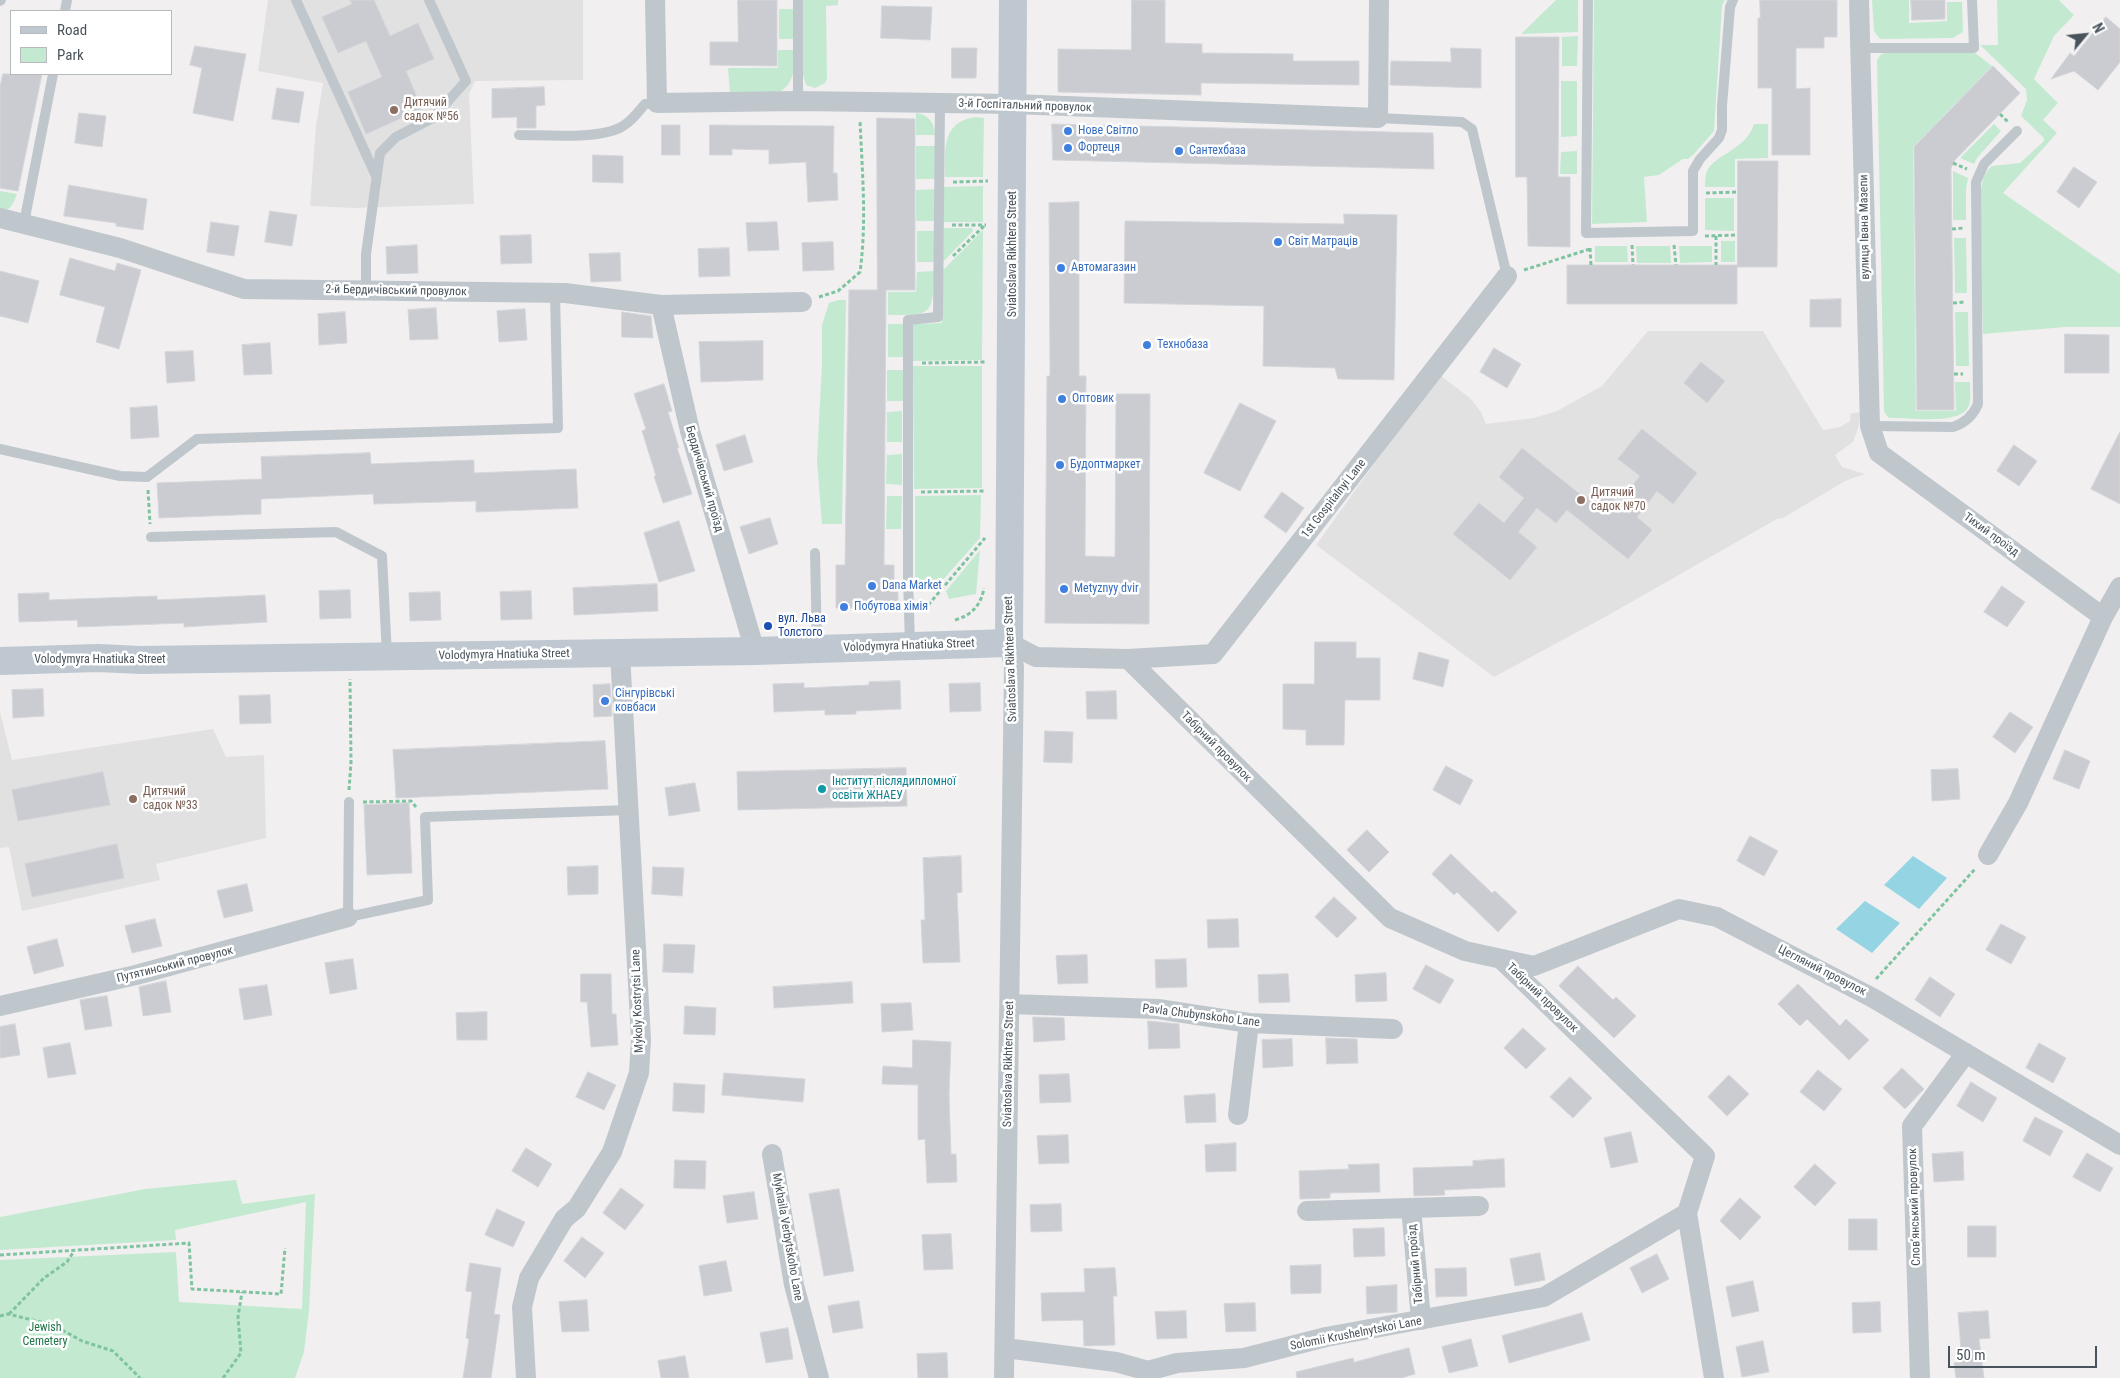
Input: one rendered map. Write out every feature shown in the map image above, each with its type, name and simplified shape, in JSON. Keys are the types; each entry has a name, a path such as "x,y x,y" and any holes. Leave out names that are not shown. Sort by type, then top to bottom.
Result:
{"main road":[{"name":"Sviatoslava Rikhtera Street","path":"1009,642 1014,104 1013,0"},
{"name":"Volodymyra Hnatiuka Street","path":"0,661 98,658 141,660 350,658 755,651 817,649 910,634 1009,642"}],"street":[{"path":"655,0 657,103"},
{"path":"1378,118 1379,0"},
{"name":"вулиця Івана Мазепи","path":"1859,0 1870,426 1879,453"},
{"name":"3-й Госпітальний провулок","path":"657,103 798,101 1014,104 1378,118"},
{"name":"2-й Бердичівський провулок","path":"0,218 120,248 244,289 555,293 661,305 802,302"},
{"name":"1st Gospitalnyi Lane","path":"1009,642 1036,657 1128,659 1214,654 1507,276"},
{"name":"Бердичівський проїзд","path":"661,305 690,431 755,651"},
{"name":"Тихий проїзд","path":"1879,453 2103,617"},
{"path":"1988,855 2018,803 2103,617 2120,588"},
{"name":"Sviatoslava Rikhtera Street","path":"1004,1378 1014,667 1009,642"},
{"name":"Mykoly Kostrytsi Lane","path":"526,1378 522,1306 529,1278 564,1219 577,1208 612,1152 639,1073 641,1040 620,653"},
{"name":"Табірний провулок","path":"1128,659 1390,918 1465,951 1501,959 1705,1156 1686,1213 1714,1378"},
{"name":"Цегляний провулок","path":"1501,959 1534,966 1679,909 1717,917 1864,993 2120,1145"},
{"name":"Путятинський провулок","path":"0,1006 136,975 348,917"},
{"name":"Pavla Chubynskoho Lane","path":"1010,1004 1158,1009 1249,1023 1393,1029"},
{"path":"1238,1115 1249,1023"},
{"name":"Словʼянський провулок","path":"1920,1378 1912,1126 1966,1053"},
{"name":"Mykhaila Verbytskoho Lane","path":"772,1154 794,1285 818,1378"},
{"name":"Табірний проїзд","path":"1307,1211 1479,1206"},
{"name":"Табірний проїзд","path":"1411,1208 1421,1320"},
{"name":"Solomii Krushelnytskoi Lane","path":"1005,1348 1116,1362 1148,1372 1177,1364 1244,1358 1326,1337 1544,1297 1686,1213"}],"lane":[{"path":"296,0 376,176"},
{"path":"366,290 366,254 380,153 396,137 433,118 466,81 429,0"},
{"path":"798,0 798,101"},
{"path":"1588,0 1586,233 1692,231 1693,171 1700,159 1719,138 1722,130 1722,106 1730,7 1733,0"},
{"path":"1861,48 1974,48 1972,0"},
{"path":"24,223 53,75"},
{"path":"519,135 593,135 614,131 633,119 645,104 657,103"},
{"path":"910,634 908,320 938,317 940,103"},
{"path":"1378,118 1462,122 1472,129 1507,276"},
{"path":"1870,426 1953,426 1963,424 1975,411 1978,404 1976,182 1984,164 2017,131"},
{"path":"0,449 120,476 147,477 197,439 558,428 555,293"},
{"path":"151,537 336,532 382,556 387,657"},
{"path":"815,553 817,649"},
{"path":"348,802 348,917 428,900 425,816 629,810"}],"path":[{"path":"802,302 838,291 860,272 863,254 863,191 860,102"},
{"path":"988,172 988,190"},
{"path":"940,182 988,181"},
{"path":"1693,193 1738,192"},
{"path":"988,216 986,225 988,234"},
{"path":"939,226 986,225"},
{"path":"939,266 943,266 986,225"},
{"path":"1692,231 1701,236 1737,235"},
{"path":"1716,236 1716,265"},
{"path":"1507,276 1590,249"},
{"path":"908,363 987,362 987,352"},
{"path":"147,477 151,537"},
{"path":"986,481 986,497"},
{"path":"908,492 986,491"},
{"path":"985,529 985,544"},
{"path":"910,634 913,622 985,538"},
{"path":"947,620 964,617 975,610 982,600 984,579"},
{"path":"350,658 351,762 348,802 411,801 425,816"},
{"path":"1864,993 1988,855"},
{"path":"0,1255 189,1244 192,1289 282,1294 285,1248"},
{"path":"8,1314 44,1278 66,1262 74,1250"},
{"path":"224,1378 241,1353 238,1317 242,1292"},
{"path":"0,1316 8,1314 54,1325 82,1341 113,1351 140,1378"}],"shaded area":[{"name":"Дитячий садок №56","path":"268,0 583,0 583,80 475,81 469,94 474,204 354,208 310,206 316,126 323,83 258,71"},
{"name":"Дитячий садок №70","path":"1648,331 1763,331 1823,430 1840,427 1850,421 1850,414 1860,412 1859,426 1853,442 1835,455 1842,467 1865,474 1845,481 1783,518 1777,519 1605,617 1494,677 1316,545 1404,422 1436,372 1471,399 1481,412 1486,424 1534,418 1557,411 1602,386"},
{"name":"Дитячий садок №33","path":"0,712 12,760 213,729 226,757 264,755 266,838 156,864 160,880 22,911 9,847 0,848"}],"green space":[{"path":"803,0 838,0 838,5 826,6 827,79 825,83 815,88 806,85 803,75"},
{"path":"1556,0 1578,0 1578,32 1521,34"},
{"path":"1594,0 1725,0 1722,6 1714,131 1688,159 1683,159 1659,175 1644,177 1647,222 1592,224"},
{"path":"1872,0 1909,0 1909,23 1947,21 1947,2 1962,2 1963,32 1953,38 1880,39 1874,31"},
{"path":"1997,0 2059,0 2074,15 2054,36 2034,79 2058,103 2043,120 2057,133 2003,193 2120,274 2120,327 2065,327 1983,334 1980,203 1984,178 1992,166 2020,163 2044,141 2044,138 2021,116 2027,100 2026,89 1980,45 1998,45"},
{"path":"779,9 794,9 794,39 779,39"},
{"path":"1578,36 1577,66 1562,66 1562,37"},
{"path":"778,50 794,50 793,73 785,88 780,92 730,94 728,68 778,68"},
{"path":"1975,53 1992,66 1913,147 1916,411 1956,411 1955,382 1970,382 1969,406 1962,414 1954,417 1933,419 1889,418 1884,412 1877,60 1881,54"},
{"path":"1561,81 1577,81 1577,136 1561,137"},
{"path":"916,113 924,115 930,120 934,127 935,135 916,135"},
{"path":"975,117 984,118 983,177 945,177 947,139 951,131 964,120"},
{"path":"1754,124 1768,124 1768,158 1735,159 1735,187 1705,187 1706,173 1711,165 1738,146 1750,133"},
{"path":"1994,124 2001,131 1974,164 1960,158"},
{"path":"916,146 935,146 935,179 916,179"},
{"path":"1577,151 1577,174 1560,174 1561,152"},
{"path":"1953,171 1968,178 1966,220 1953,220"},
{"path":"983,186 983,222 944,222 944,187"},
{"path":"935,189 935,221 916,221 916,190"},
{"path":"0,191 17,194 11,206 4,211 0,211"},
{"path":"1705,198 1734,198 1734,231 1705,230"},
{"path":"944,228 972,228 973,231 943,262"},
{"path":"983,230 982,360 913,361 913,324 942,323 943,270"},
{"path":"917,231 935,231 934,262 917,262"},
{"path":"1954,238 1966,238 1967,293 1955,293"},
{"path":"1721,241 1735,241 1735,262 1721,262"},
{"path":"1595,246 1627,246 1628,262 1595,262"},
{"path":"1636,246 1670,246 1671,263 1637,263"},
{"path":"1679,246 1712,246 1712,262 1680,263"},
{"path":"934,271 933,297 931,305 927,310 922,313 888,315 888,292 916,292 917,272"},
{"path":"846,300 842,524 822,524 817,460 822,325 829,303"},
{"path":"1955,312 1968,312 1969,366 1956,366"},
{"path":"888,324 903,324 903,357 888,357"},
{"path":"913,366 982,366 982,488 914,489"},
{"path":"887,370 903,370 903,401 887,401"},
{"path":"902,411 902,442 887,442 887,412"},
{"path":"902,454 902,485 886,484 887,455"},
{"path":"981,495 980,538 941,582 915,584 915,496"},
{"path":"887,496 902,496 901,529 886,529"},
{"path":"980,550 976,594 949,599 946,591"},
{"name":"Jewish Cemetery","path":"236,1180 242,1204 315,1194 309,1310 304,1352 295,1378 0,1378 0,1260 176,1252 179,1302 302,1309 306,1202 175,1230 176,1240 0,1250 0,1217 145,1189"}],"water":[{"path":"1913,856 1947,878 1919,909 1884,885"},
{"path":"1865,901 1900,923 1872,953 1836,929"}],"building":[{"path":"350,0 374,0 390,36 418,23 434,59 406,71 422,109 366,134 348,92 382,77 366,41 338,53 322,17 352,4"},
{"path":"738,0 777,0 777,66 710,65 710,42 738,42"},
{"path":"1132,0 1165,0 1165,43 1202,44 1202,53 1293,54 1293,61 1359,61 1359,85 1201,83 1201,95 1058,92 1058,49 1131,50"},
{"path":"1760,0 1837,0 1837,37 1824,37 1824,48 1796,48 1796,89 1810,88 1810,155 1772,155 1772,88 1758,88 1758,18 1760,18"},
{"path":"1911,0 1945,0 1945,19 1912,20"},
{"path":"882,6 932,7 930,40 881,38"},
{"path":"2106,17 2120,29 2120,62 2098,90 2074,71 2051,79 2070,53 2074,56"},
{"path":"1516,37 1559,37 1558,177 1570,177 1570,247 1528,246 1527,177 1516,177"},
{"path":"195,46 246,54 233,121 193,113 202,68 190,65"},
{"path":"952,48 977,48 976,78 952,78"},
{"path":"1451,48 1481,49 1481,88 1390,85 1391,61 1451,62"},
{"path":"1993,66 2020,93 1955,160 1951,168 1954,410 1917,410 1914,147"},
{"path":"3,74 42,75 18,191 0,188 0,87"},
{"path":"544,87 545,105 536,106 536,128 517,128 517,117 492,118 492,89"},
{"path":"277,88 304,92 299,123 272,119"},
{"path":"79,113 106,116 102,147 75,143"},
{"path":"877,118 915,119 915,290 886,290 884,565 894,565 894,581 898,581 898,608 836,608 836,565 845,565 849,290 877,290"},
{"path":"1052,124 1433,133 1434,169 1053,160"},
{"path":"662,125 680,125 680,155 662,155"},
{"path":"710,125 834,126 833,173 837,173 838,200 808,202 806,162 769,164 769,150 732,149 732,155 710,155"},
{"path":"593,155 623,156 623,183 593,182"},
{"path":"1738,161 1778,161 1777,267 1737,267 1737,304 1567,304 1567,265 1737,265"},
{"path":"2074,167 2097,182 2079,208 2057,192"},
{"path":"69,185 147,199 143,230 116,226 116,223 64,216"},
{"path":"1079,202 1079,376 1086,376 1085,556 1115,557 1116,394 1150,394 1149,624 1045,623 1047,376 1050,376 1049,203"},
{"path":"270,211 297,215 292,246 265,242"},
{"path":"1344,214 1397,215 1394,380 1338,379 1335,368 1263,366 1264,306 1124,303 1125,221 1344,224"},
{"path":"211,222 239,226 234,256 207,252"},
{"path":"777,222 779,250 748,251 746,223"},
{"path":"531,235 532,263 501,264 500,236"},
{"path":"833,242 834,270 803,271 802,243"},
{"path":"417,245 418,273 387,274 386,247"},
{"path":"729,248 730,276 699,277 698,249"},
{"path":"620,253 621,281 591,282 589,254"},
{"path":"70,258 115,271 117,263 141,270 119,349 96,342 105,307 60,295"},
{"path":"0,271 39,281 28,323 0,316"},
{"path":"1841,299 1841,327 1810,327 1810,300"},
{"path":"436,308 438,339 410,340 408,310"},
{"path":"525,309 527,340 499,342 497,311"},
{"path":"345,312 347,343 319,345 318,314"},
{"path":"622,312 651,316 653,338 622,337"},
{"path":"2065,334 2109,335 2109,373 2065,373"},
{"path":"763,341 763,380 701,382 699,342"},
{"path":"270,343 272,374 244,375 242,345"},
{"path":"1494,348 1521,364 1507,388 1480,372"},
{"path":"193,351 195,381 167,383 165,352"},
{"path":"1701,362 1725,381 1707,403 1684,383"},
{"path":"664,384 672,411 668,412 679,448 677,448 692,494 663,503 642,431 646,429 634,394"},
{"path":"1240,403 1276,421 1240,491 1204,473"},
{"path":"157,406 159,437 131,439 130,408"},
{"name":"Дитячий садок №70","path":"1642,429 1697,473 1673,504 1657,491 1637,517 1652,530 1628,559 1567,510 1556,523 1537,508 1518,532 1537,547 1510,580 1453,534 1479,503 1504,523 1524,498 1499,477 1522,448 1586,499 1597,486 1618,503 1640,476 1618,459"},
{"path":"2120,432 2120,504 2091,489"},
{"path":"745,435 753,462 724,471 716,445"},
{"path":"2014,445 2037,461 2019,486 1997,471"},
{"path":"370,453 371,464 474,460 474,473 576,469 578,508 476,512 476,501 374,504 373,494 261,499 261,514 159,518 157,483 262,479 261,457"},
{"path":"1282,492 1304,508 1286,533 1264,517"},
{"path":"770,518 778,544 749,554 740,527"},
{"path":"679,521 695,571 659,582 644,533"},
{"path":"657,584 658,611 574,615 573,588"},
{"path":"2002,586 2025,602 2007,627 1984,612"},
{"path":"350,590 351,618 320,619 319,591"},
{"path":"531,591 532,619 501,620 500,592"},
{"path":"440,592 441,620 410,621 409,593"},
{"path":"49,593 49,600 157,596 157,600 265,595 267,622 184,627 184,623 78,627 77,620 19,622 18,594"},
{"path":"1315,642 1356,642 1356,658 1380,658 1380,700 1345,700 1344,745 1306,745 1306,730 1283,729 1283,684 1314,684"},
{"path":"1419,652 1449,660 1443,687 1413,679"},
{"path":"900,681 901,709 856,711 856,714 825,715 825,710 774,712 773,684 804,683 804,688 869,685 869,682"},
{"path":"980,683 981,711 950,712 949,684"},
{"name":"Сінгурівські ковбаси","path":"610,684 612,716 594,717 593,685"},
{"path":"43,689 44,716 13,718 12,690"},
{"path":"1116,691 1117,719 1087,719 1086,692"},
{"path":"270,695 271,723 240,724 239,696"},
{"path":"2010,712 2033,727 2015,753 1993,737"},
{"path":"1045,731 1073,732 1072,763 1044,762"},
{"path":"605,741 608,789 396,798 393,750"},
{"path":"2065,750 2090,761 2079,789 2053,779"},
{"path":"1446,766 1473,780 1460,805 1433,790"},
{"name":"Інститут післядипломної освіти ЖНАЕУ","path":"906,768 907,806 738,810 737,772"},
{"path":"1958,769 1960,799 1932,801 1931,770"},
{"path":"103,772 110,805 18,821 12,790"},
{"path":"695,783 700,811 669,816 665,788"},
{"path":"409,803 412,873 367,875 364,805"},
{"path":"1367,830 1389,852 1369,872 1347,850"},
{"path":"1750,836 1778,851 1764,876 1737,861"},
{"path":"117,844 124,878 32,897 25,864"},
{"path":"1451,854 1492,893 1495,891 1517,912 1498,932 1457,892 1454,895 1432,874"},
{"path":"961,856 962,892 957,893 960,962 923,963 921,920 925,920 923,858"},
{"path":"598,866 598,894 568,895 567,867"},
{"path":"653,867 684,868 682,896 652,894"},
{"path":"247,884 253,911 224,918 217,891"},
{"path":"1334,897 1357,918 1337,938 1315,917"},
{"path":"155,919 162,946 132,953 125,926"},
{"path":"1238,919 1239,947 1208,948 1207,920"},
{"path":"2001,924 2026,937 2011,964 1986,950"},
{"path":"57,939 64,966 34,974 27,947"},
{"path":"664,944 695,945 693,973 663,972"},
{"path":"1087,955 1088,983 1058,984 1056,956"},
{"path":"353,959 357,989 330,994 325,963"},
{"path":"1186,959 1187,987 1156,988 1155,960"},
{"path":"1426,965 1454,980 1440,1004 1413,989"},
{"path":"1578,966 1613,1000 1616,997 1636,1016 1614,1038 1559,986"},
{"path":"1386,973 1387,1001 1356,1002 1355,975"},
{"path":"581,974 611,974 612,1014 616,1014 618,1045 591,1047 587,1002 581,1002"},
{"path":"1288,974 1290,1002 1259,1003 1258,975"},
{"path":"1930,977 1955,994 1940,1017 1915,1000"},
{"path":"166,981 171,1012 143,1016 139,987"},
{"path":"852,982 853,1003 774,1008 773,987"},
{"path":"1798,984 1840,1026 1846,1019 1869,1040 1849,1060 1807,1019 1800,1026 1778,1004"},
{"path":"267,985 272,1015 244,1020 239,989"},
{"path":"107,996 112,1026 85,1030 80,1000"},
{"path":"911,1003 913,1030 882,1032 881,1004"},
{"path":"685,1006 716,1008 715,1035 684,1034"},
{"path":"487,1012 487,1040 457,1040 456,1013"},
{"path":"1033,1017 1064,1018 1065,1040 1034,1042"},
{"path":"1148,1021 1179,1024 1180,1048 1149,1049"},
{"path":"15,1024 20,1055 0,1058 0,1027"},
{"path":"1523,1028 1546,1049 1526,1069 1504,1048"},
{"path":"1326,1038 1357,1039 1358,1063 1327,1064"},
{"path":"1292,1039 1293,1066 1263,1068 1262,1040"},
{"path":"913,1040 951,1042 949,1095 951,1154 956,1154 957,1182 927,1183 925,1139 918,1140 918,1085 882,1084 883,1066 912,1068"},
{"path":"70,1043 76,1074 48,1078 43,1048"},
{"path":"2039,1043 2066,1058 2053,1083 2026,1068"},
{"path":"1902,1068 1924,1089 1905,1109 1883,1088"},
{"path":"1818,1070 1842,1089 1824,1111 1800,1092"},
{"path":"588,1072 616,1085 604,1110 576,1097"},
{"path":"724,1073 805,1079 803,1102 722,1095"},
{"path":"1069,1074 1071,1102 1040,1103 1039,1075"},
{"path":"1729,1075 1749,1094 1727,1116 1708,1097"},
{"path":"1570,1077 1592,1098 1573,1118 1550,1097"},
{"path":"1971,1082 1997,1098 1983,1122 1957,1106"},
{"path":"674,1083 705,1085 704,1113 673,1111"},
{"path":"1215,1094 1216,1122 1186,1123 1184,1096"},
{"path":"2035,1117 2063,1131 2050,1156 2023,1141"},
{"path":"1631,1132 1638,1162 1611,1168 1604,1138"},
{"path":"1068,1135 1069,1163 1039,1164 1037,1136"},
{"path":"1236,1143 1236,1171 1206,1172 1205,1145"},
{"path":"526,1148 552,1164 538,1187 512,1171"},
{"path":"1963,1152 1964,1180 1934,1182 1932,1154"},
{"path":"2087,1153 2113,1168 2100,1192 2073,1177"},
{"path":"1504,1159 1505,1187 1444,1190 1445,1195 1414,1196 1413,1168 1473,1166 1473,1161"},
{"path":"675,1160 706,1161 705,1189 674,1188"},
{"path":"1379,1164 1380,1192 1330,1193 1330,1198 1300,1199 1299,1171 1349,1169 1348,1165"},
{"path":"1815,1164 1836,1183 1815,1206 1794,1187"},
{"path":"621,1188 644,1205 625,1230 603,1213"},
{"path":"839,1189 854,1271 824,1276 809,1194"},
{"path":"754,1192 758,1219 727,1223 723,1196"},
{"path":"1740,1198 1761,1217 1740,1240 1720,1221"},
{"path":"1061,1204 1062,1231 1031,1232 1030,1205"},
{"path":"497,1209 525,1222 513,1247 485,1235"},
{"path":"1849,1219 1877,1219 1877,1250 1849,1250"},
{"path":"1968,1226 1996,1226 1996,1257 1968,1257"},
{"path":"1384,1228 1385,1256 1354,1257 1353,1229"},
{"path":"951,1234 953,1269 924,1270 922,1235"},
{"path":"582,1237 604,1253 585,1278 564,1261"},
{"path":"1540,1253 1545,1280 1515,1286 1510,1259"},
{"path":"1657,1254 1669,1279 1642,1293 1630,1268"},
{"path":"726,1261 732,1291 704,1296 699,1266"},
{"path":"470,1263 501,1268 494,1314 500,1315 491,1378 463,1378 469,1339 466,1338 472,1292 466,1291"},
{"path":"1321,1265 1321,1293 1291,1294 1290,1266"},
{"path":"1115,1268 1117,1296 1113,1296 1115,1345 1084,1346 1083,1320 1042,1321 1041,1293 1085,1292 1084,1269"},
{"path":"1466,1268 1467,1296 1436,1297 1435,1269"},
{"path":"1753,1281 1759,1311 1732,1317 1726,1287"},
{"path":"1397,1285 1397,1312 1367,1314 1366,1287"},
{"path":"587,1300 589,1331 562,1332 559,1302"},
{"path":"859,1301 863,1328 833,1333 828,1306"},
{"path":"1880,1302 1881,1332 1853,1333 1852,1303"},
{"path":"1255,1303 1256,1331 1226,1332 1224,1304"},
{"path":"1186,1311 1187,1338 1157,1339 1155,1312"},
{"path":"1988,1311 1990,1338 1979,1339 1984,1378 1956,1378 1954,1363 1962,1362 1958,1313"},
{"path":"1582,1313 1590,1340 1509,1363 1502,1336"},
{"path":"788,1328 793,1359 766,1363 760,1333"},
{"path":"1471,1339 1478,1366 1449,1373 1442,1347"},
{"path":"1763,1341 1769,1372 1742,1377 1736,1347"},
{"path":"1409,1348 1415,1374 1401,1378 1297,1378 1296,1372 1353,1358 1354,1362"},
{"path":"947,1353 948,1378 918,1378 917,1354"},
{"path":"685,1356 689,1378 661,1378 658,1361"}],"place":[{"name":"Дитячий садок №56","path":"394,110"},
{"name":"Нове Світло","path":"1068,131"},
{"name":"Фортеця","path":"1068,148"},
{"name":"Сантехбаза","path":"1179,151"},
{"name":"Світ Матраців","path":"1278,242"},
{"name":"Автомагазин","path":"1061,268"},
{"name":"Технобаза","path":"1147,345"},
{"name":"Оптовик","path":"1062,399"},
{"name":"Будоптмаркет","path":"1060,465"},
{"name":"Дитячий садок №70","path":"1581,500"},
{"name":"Dana Market","path":"872,586"},
{"name":"Metyznyy dvir","path":"1064,589"},
{"name":"Побутова хімія","path":"844,607"},
{"name":"вул. Льва Толстого","path":"768,626"},
{"name":"Сінгурівські ковбаси","path":"605,701"},
{"name":"Інститут післядипломної освіти ЖНАЕУ","path":"822,789"},
{"name":"Дитячий садок №33","path":"133,799"}]}
